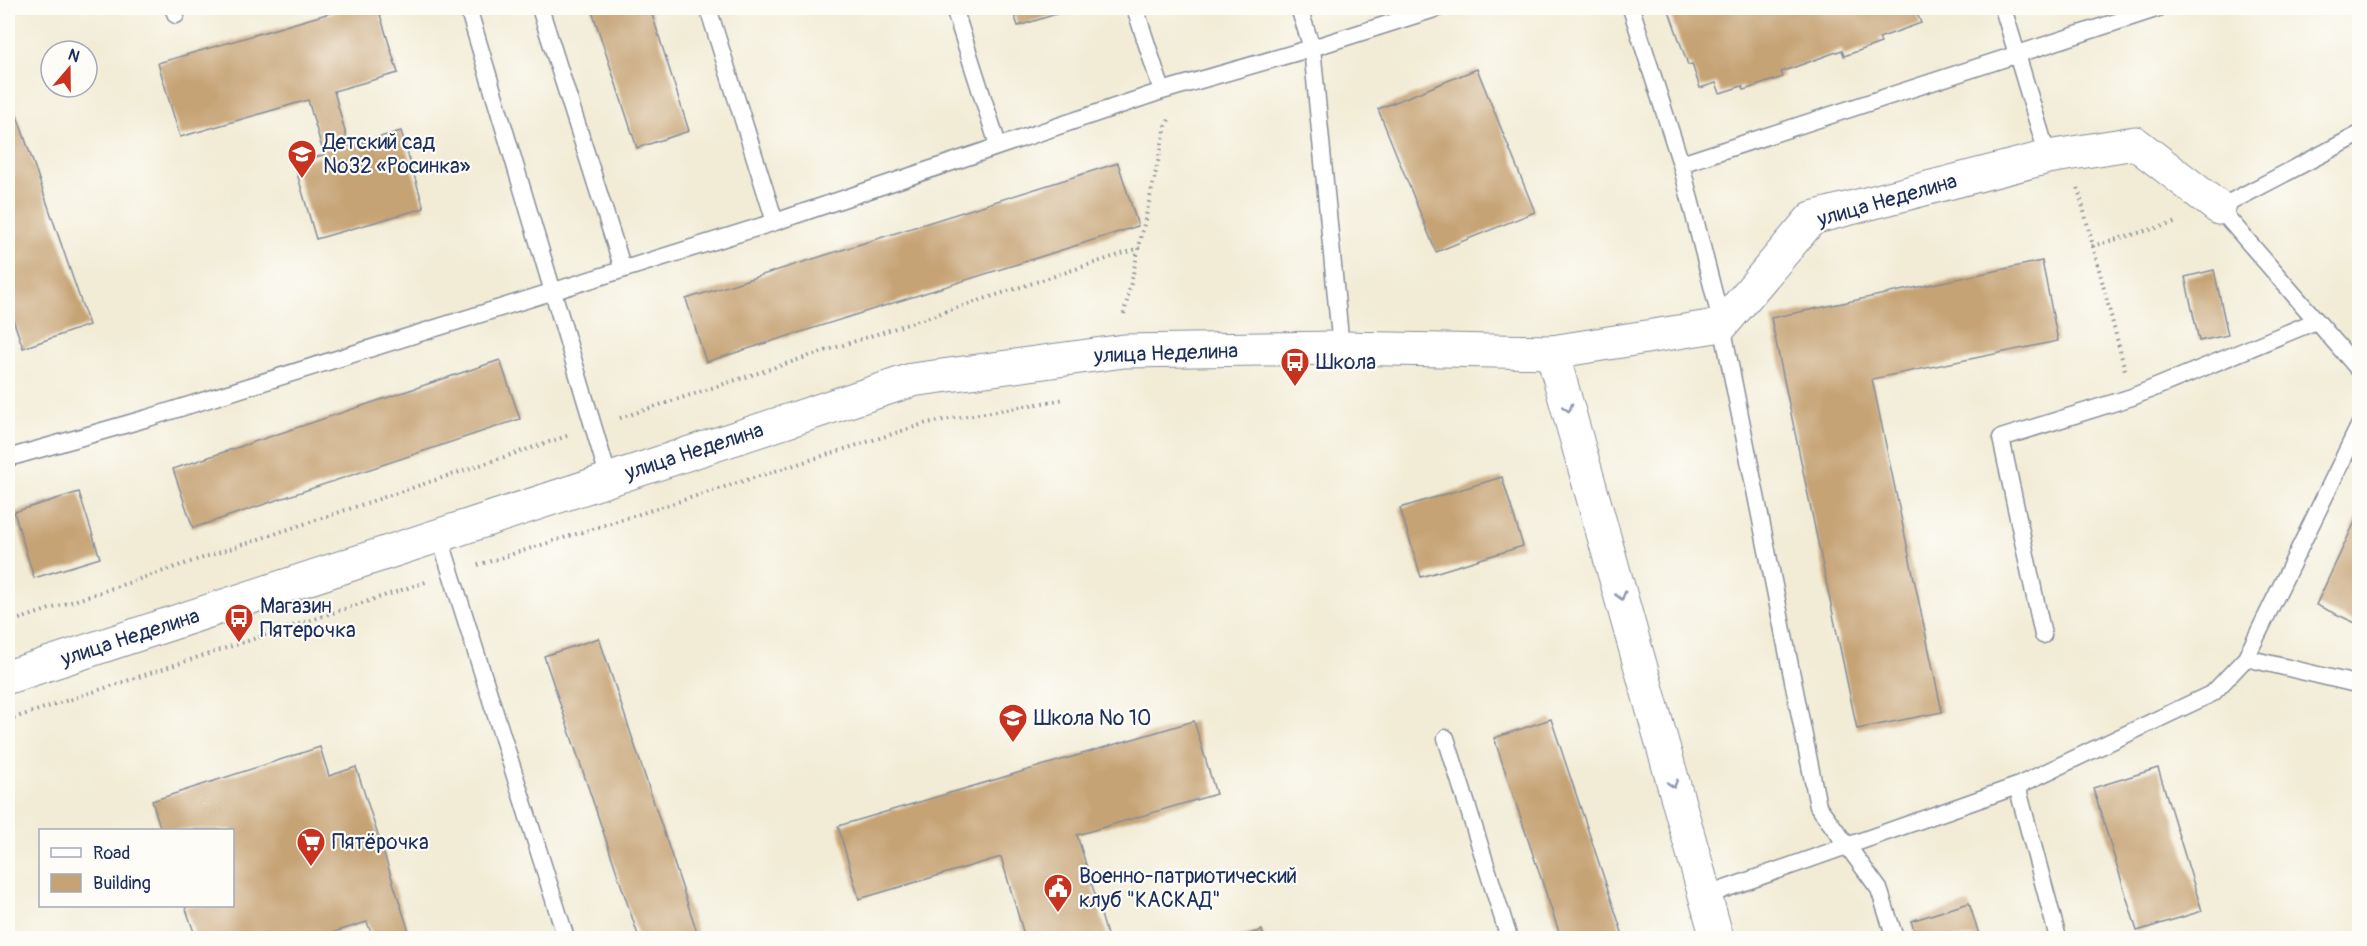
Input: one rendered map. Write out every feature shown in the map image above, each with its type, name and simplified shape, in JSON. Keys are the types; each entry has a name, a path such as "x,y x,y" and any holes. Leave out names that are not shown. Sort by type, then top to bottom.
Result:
{"street":[{"name":"улица Неделина","path":"8,677 912,380 1124,351 1341,348 1552,352 1722,325 1812,218 2059,155 2135,143 2219,208"},
{"path":"1552,352 1717,939"}],"lane":[{"path":"468,8 609,479"},
{"path":"540,8 622,269"},
{"path":"708,8 775,222"},
{"path":"954,8 998,145"},
{"path":"1135,8 1162,91"},
{"path":"1299,8 1312,48 1341,348"},
{"path":"8,458 148,418 775,222 1162,91 1312,48 1438,8"},
{"path":"1631,8 1681,164 1722,325 1818,806 1845,846 1879,889 1895,939"},
{"path":"2003,8 2017,53 2059,155"},
{"path":"1681,164 2159,8"},
{"path":"2360,134 2219,208 2360,371"},
{"path":"2043,635 2001,438 2132,397 2316,321"},
{"path":"1705,896 2017,786 2213,693 2246,658 2360,424"},
{"path":"439,535 566,939"},
{"path":"2246,658 2360,685"},
{"path":"1446,738 1509,939"},
{"path":"2017,786 2058,939"}],"path":[{"path":"1124,315 1166,126 1184,85"},
{"path":"2059,155 2092,246 2132,397"},
{"path":"2092,246 2159,229 2219,208"},
{"path":"8,720 450,574 927,423 1066,398"}],"building":[{"path":"347,8 378,8 398,73 334,91 349,146 401,131 424,208 316,239 294,163 324,155 308,100 180,137 158,63"},
{"path":"591,8 650,8 689,131 637,148"},
{"path":"1012,8 1068,8 1069,10 1018,26"},
{"path":"1668,8 1924,8 1916,11 1921,23 1879,38 1881,43 1844,56 1842,50 1781,72 1783,77 1744,90 1742,86 1720,93 1716,83 1700,88 1692,64 1688,65"},
{"path":"1477,69 1535,212 1436,252 1378,109"},
{"path":"12,101 89,325 23,348 8,305 8,102"},
{"path":"1118,163 1138,226 706,362 686,299"},
{"path":"2042,261 2058,341 1872,379 1942,712 1857,729 1771,318"},
{"path":"2214,270 2228,335 2199,341 2185,277"},
{"path":"500,360 520,419 193,528 173,469"},
{"path":"1502,477 1523,546 1421,577 1400,508"},
{"path":"79,492 100,558 34,578 14,512"},
{"path":"2360,511 2360,625 2316,605"},
{"path":"599,638 699,938 639,938 544,656"},
{"path":"1551,719 1624,938 1561,938 1494,738"},
{"path":"1194,721 1216,794 1077,835 1108,938 1025,938 1001,857 859,899 838,826"},
{"name":"Пятёрочка","path":"320,747 329,776 356,767 411,938 373,938 367,922 315,938 196,938 185,907 234,907 234,829 161,829 152,801"},
{"path":"2158,768 2202,911 2137,931 2093,788"},
{"path":"1969,903 1980,938 1917,938 1911,921"},
{"path":"1262,930 1264,938 1237,938"}],"place":[{"name":"Детский сад №32 «Росинка»","path":"302,180"},
{"name":"Школа","path":"1295,388"},
{"name":"Магазин Пятерочка","path":"239,644"},
{"name":"Школа № 10","path":"1013,744"},
{"name":"Пятёрочка","path":"311,868"},
{"name":"Военно-патриотический клуб \"КАСКАД\"","path":"1058,914"}]}
